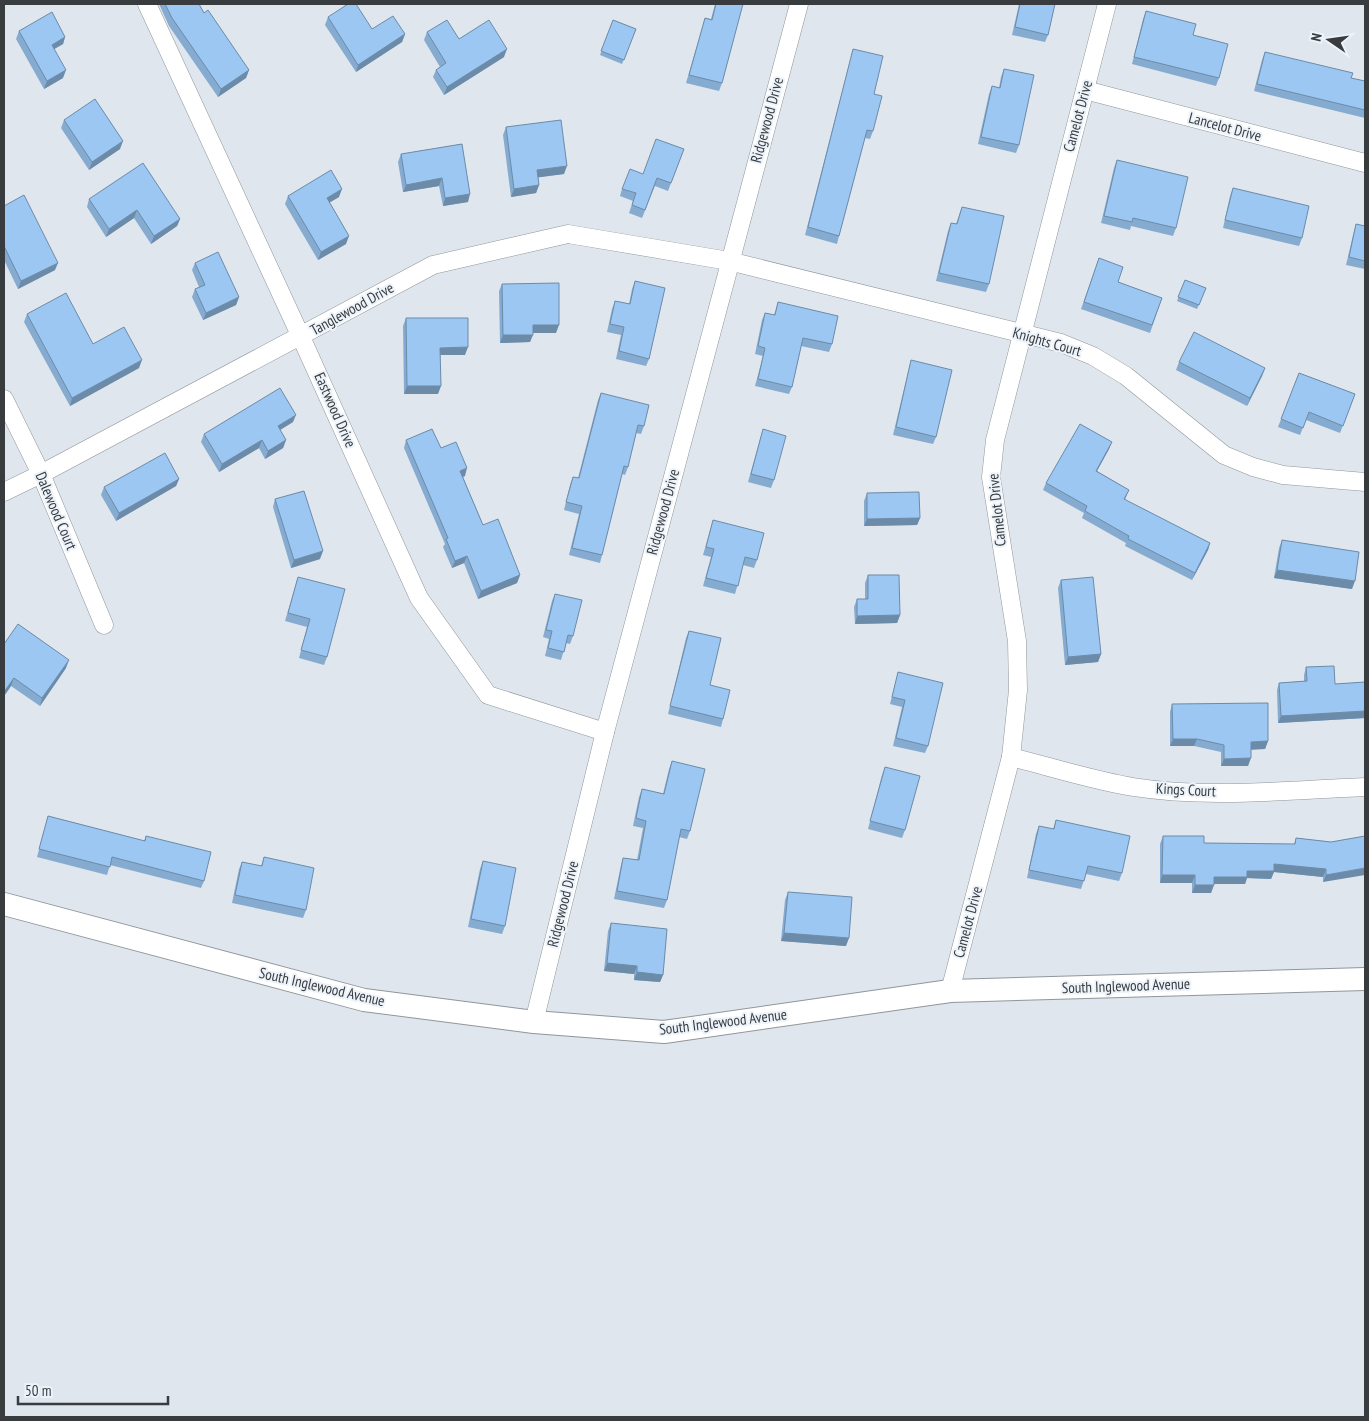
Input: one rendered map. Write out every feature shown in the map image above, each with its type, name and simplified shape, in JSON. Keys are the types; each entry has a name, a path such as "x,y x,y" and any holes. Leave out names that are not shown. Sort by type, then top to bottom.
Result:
{"street":[{"name":"Eastwood Drive","path":"147,4 302,336 419,598 488,695 604,732"},
{"name":"Ridgewood Drive","path":"534,1022 604,732 799,4"},
{"name":"Camelot Drive","path":"950,991 1011,757 1018,690 1017,641 991,477 995,440 1107,4"},
{"name":"Lancelot Drive","path":"1085,90 1365,163"},
{"name":"Tanglewood Drive","path":"4,492 433,265 568,234 729,261"},
{"name":"Knights Court","path":"729,261 1061,343 1093,356 1126,376 1224,455 1253,467 1283,475 1365,482"},
{"name":"Dalewood Court","path":"4,399 41,474 104,625"},
{"name":"Kings Court","path":"1011,757 1132,787 1172,791 1218,792 1365,787"},
{"name":"South Inglewood Avenue","path":"4,904 364,1000 534,1022 664,1032 950,991 1365,979"}],"building":[{"path":"165,4 199,4 204,13 208,10 249,70 221,89 172,18"},
{"path":"348,4 356,4 372,29 393,16 405,34 358,65 328,17"},
{"path":"716,4 743,4 722,83 689,75 705,18 712,20"},
{"path":"1020,4 1055,4 1048,35 1015,27"},
{"path":"1146,11 1196,24 1193,35 1228,44 1219,78 1134,57"},
{"path":"52,12 65,37 52,45 66,70 47,81 19,31"},
{"path":"447,20 459,39 489,20 507,49 447,87 436,70 446,63 427,32"},
{"path":"613,20 636,29 624,60 601,51"},
{"path":"853,49 883,56 874,94 882,96 873,131 867,130 839,236 808,227"},
{"path":"1265,52 1353,73 1351,78 1365,81 1365,110 1257,84"},
{"path":"1004,69 1034,75 1019,145 981,137 992,86 1000,88"},
{"path":"95,99 123,141 92,162 64,120"},
{"path":"561,120 567,166 537,170 539,185 514,189 506,127"},
{"path":"656,139 684,149 671,183 657,178 645,210 632,205 636,193 622,189 630,169 643,174"},
{"path":"462,144 470,194 445,198 442,178 406,185 401,154"},
{"path":"1117,160 1188,177 1176,228 1133,218 1132,222 1104,216"},
{"path":"143,163 180,219 154,236 137,210 109,229 89,199"},
{"path":"331,170 342,189 327,198 349,236 321,252 288,196"},
{"path":"1233,188 1309,206 1302,238 1225,220"},
{"path":"24,195 58,263 21,281 4,246 4,206"},
{"path":"962,207 1004,216 989,284 939,273 951,223 957,224"},
{"path":"1356,224 1365,226 1365,261 1349,257"},
{"path":"218,252 239,297 206,313 195,289 205,285 195,263"},
{"path":"1099,258 1123,267 1118,282 1162,298 1152,325 1084,302"},
{"path":"1185,280 1206,288 1199,305 1178,297"},
{"path":"635,281 665,288 649,359 619,351 624,327 610,324 615,301 630,304"},
{"path":"559,283 559,325 533,325 533,335 503,335 502,284"},
{"path":"66,293 93,344 124,327 142,360 72,398 27,314"},
{"path":"778,302 838,316 832,344 803,338 792,387 758,379 765,348 758,346 765,313 775,315"},
{"path":"406,318 468,318 468,347 440,348 441,386 407,386"},
{"path":"1194,332 1265,368 1250,398 1179,362"},
{"path":"911,360 952,370 936,437 896,427"},
{"path":"1299,373 1355,394 1343,426 1309,412 1303,428 1281,419"},
{"path":"280,388 296,415 278,426 286,440 268,451 262,440 222,464 204,434"},
{"path":"601,393 649,405 644,426 638,425 628,467 624,466 602,555 572,548 582,506 566,502 573,477 579,478"},
{"path":"1080,424 1112,442 1096,471 1129,490 1124,499 1210,543 1195,573 1128,539 1129,536 1085,511 1087,506 1046,483"},
{"path":"432,429 441,448 456,442 467,468 460,471 483,525 498,519 520,575 481,591 467,556 455,561 446,539 448,538 406,440"},
{"path":"763,429 786,436 774,480 751,474"},
{"path":"165,453 179,479 119,513 104,487"},
{"path":"304,491 323,551 294,560 275,499"},
{"path":"919,492 920,518 867,519 867,493"},
{"path":"713,520 764,533 757,560 745,557 738,586 706,578 714,549 706,547"},
{"path":"1282,540 1359,552 1355,581 1277,570"},
{"path":"868,575 899,575 900,615 857,616 857,599 868,599"},
{"path":"298,577 345,589 327,657 301,650 310,619 288,613"},
{"path":"1093,577 1101,654 1068,657 1061,580"},
{"path":"555,594 582,600 573,636 568,635 564,652 548,648 552,631 546,630"},
{"path":"18,624 69,660 42,698 14,678 4,692 4,644"},
{"path":"689,631 721,638 710,685 730,690 723,719 670,706"},
{"path":"1334,666 1335,684 1365,682 1365,711 1281,716 1279,683 1307,681 1306,667"},
{"path":"898,672 943,683 928,746 896,738 905,700 892,697"},
{"path":"1268,703 1268,741 1251,742 1251,758 1224,759 1224,745 1197,739 1173,739 1172,704"},
{"path":"672,761 705,769 690,831 681,829 667,900 617,891 623,858 639,860 646,821 636,818 642,789 664,794"},
{"path":"885,767 920,776 905,830 870,821"},
{"path":"48,816 145,841 146,836 211,852 204,881 112,857 110,867 39,849"},
{"path":"1056,820 1130,836 1122,873 1088,866 1084,881 1029,870 1039,826 1054,829"},
{"path":"1163,836 1204,836 1204,843 1295,844 1296,838 1331,842 1365,836 1365,868 1326,875 1326,869 1274,864 1274,871 1247,871 1247,877 1214,877 1214,885 1195,885 1195,875 1162,875"},
{"path":"264,857 314,868 306,910 235,895 242,862 262,866"},
{"path":"483,861 516,868 505,926 471,919"},
{"path":"788,892 852,897 849,938 784,933"},
{"path":"611,923 667,929 663,975 637,972 637,966 607,963"}]}
